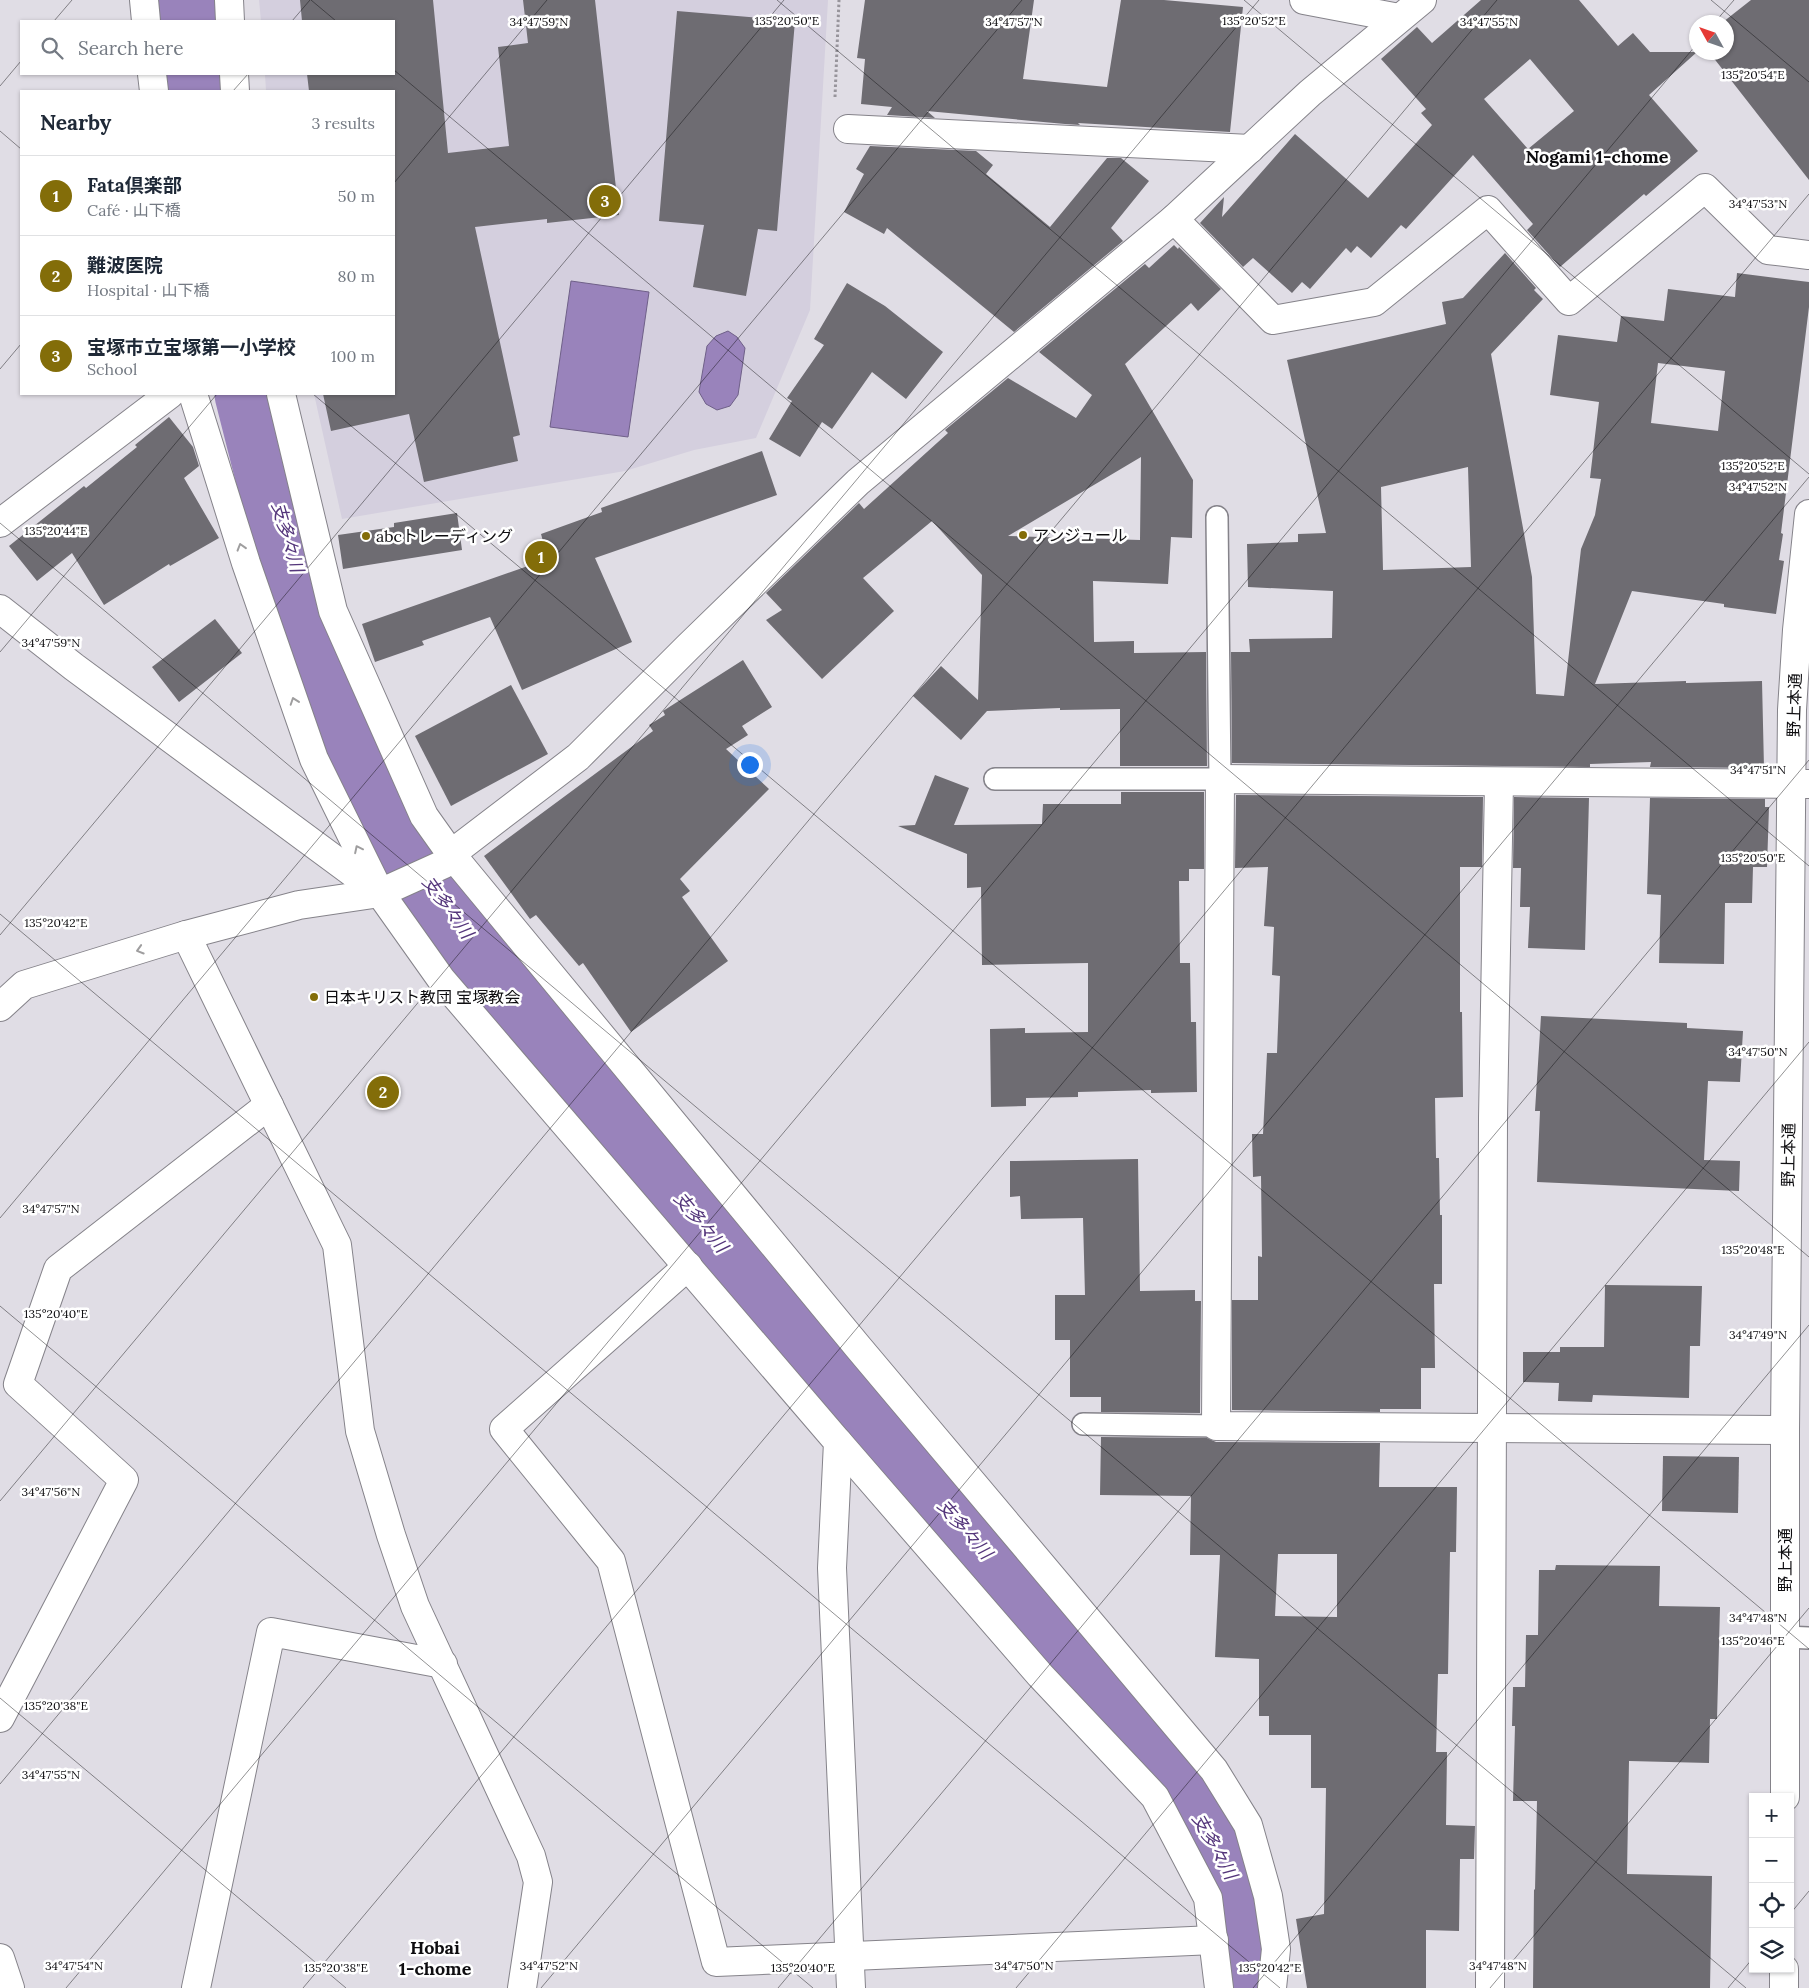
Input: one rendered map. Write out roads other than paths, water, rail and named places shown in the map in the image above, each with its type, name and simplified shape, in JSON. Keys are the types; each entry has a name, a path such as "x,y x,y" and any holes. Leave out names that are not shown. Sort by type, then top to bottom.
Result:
{"street":[{"path":"144,0 146,20"},
{"path":"229,0 230,20"},
{"path":"1304,0 1399,18"},
{"path":"0,1007 24,985 186,935 300,906 386,891 448,859 578,757 858,482 1174,219 1310,93 1422,0"},
{"path":"152,75 154,90"},
{"path":"234,75 235,90"},
{"path":"848,129 1250,148"},
{"path":"1174,219 1273,320 1374,302 1488,210 1569,301 1705,188 1768,250 1809,255"},
{"path":"0,523 169,395"},
{"path":"194,395 246,563 314,758 386,891 441,979 1040,1675 1156,1797 1208,1898 1219,1988"},
{"path":"281,395 333,611 424,816 448,859 1214,1770 1248,1825 1268,1896 1276,1949 1272,1988"},
{"name":"野上本通","path":"1785,1793 1797,1638 1785,1430 1800,784 1792,710 1809,514"},
{"path":"0,608 82,672 386,891"},
{"path":"1785,1430 1216,1426 1220,780 1800,784"},
{"path":"1490,1988 1493,1118 1499,782"},
{"path":"186,935 337,1245 360,1430 391,1535 415,1606 531,1856 538,1882 522,1988"},
{"path":"0,1718 124,1480 18,1384 58,1269 269,1105"},
{"path":"688,1266 504,1429 612,1561 716,1962 1214,1940"},
{"path":"838,1442 832,1568 851,1988"},
{"path":"196,1988 271,1632 443,1664"},
{"path":"0,1958 10,1988"},
{"path":"1784,1973 1784,1988"}],"lane":[{"path":"995,779 1220,780 1217,517"},
{"path":"1082,1424 1216,1426"}],"waterway":[{"name":"支多々川","path":"183,0 185,20"},
{"name":"支多々川","path":"190,75 191,90"},
{"name":"支多々川","path":"250,395 282,520 331,682 431,891 688,1207 1168,1765 1235,1877 1251,1988"}],"place":[{"name":"宝塚市立宝塚第一小学校","path":"605,201"},
{"name":"アンジュール","path":"1023,535"},
{"name":"abcトレーディング","path":"366,536"},
{"name":"Fata倶楽部","path":"541,557"},
{"name":"日本キリスト教団 宝塚教会","path":"314,997"},
{"name":"難波医院","path":"383,1092"}],"district":[{"name":"Nogami 1-chome","path":"1597,156"},
{"name":"Hobai 1-chome","path":"435,1957"}]}
